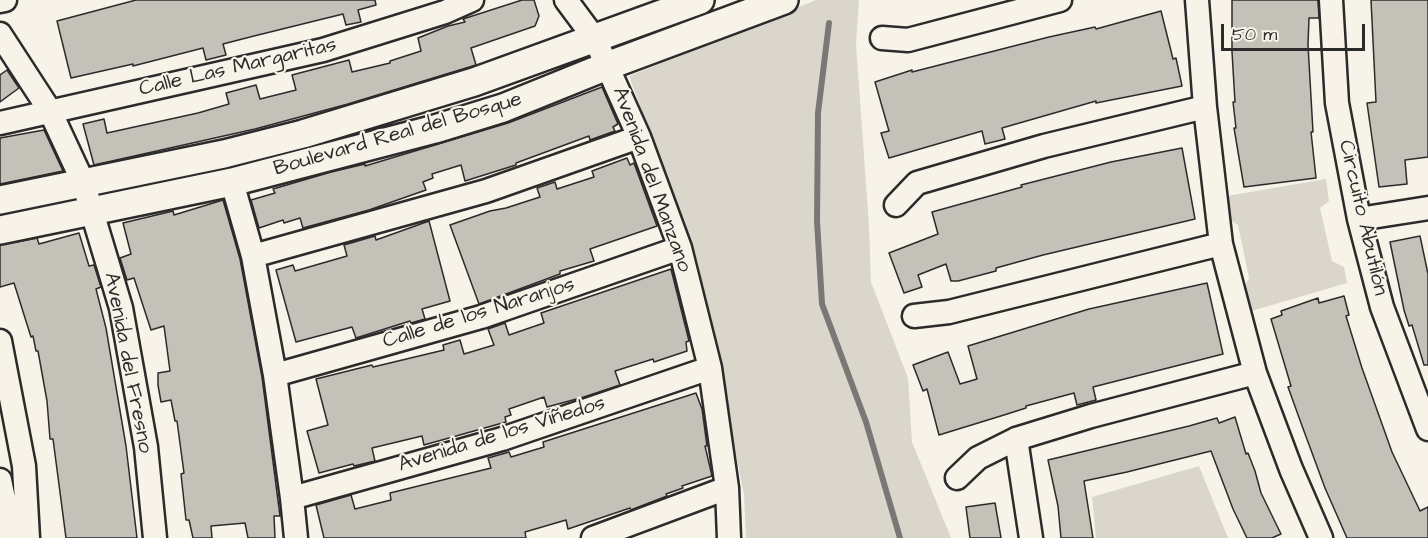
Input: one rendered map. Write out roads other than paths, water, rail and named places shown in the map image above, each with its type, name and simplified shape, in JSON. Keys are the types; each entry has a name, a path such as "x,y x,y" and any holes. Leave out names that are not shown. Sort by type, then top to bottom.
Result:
{"street":[{"path":"0,1 5,0"},
{"name":"Calle Las Margaritas","path":"0,123 323,50 445,12 472,0"},
{"name":"Avenida del Manzano","path":"566,0 595,39 639,137 681,248 710,368 727,488 729,538"},
{"name":"Boulevard Real del Bosque","path":"0,200 224,154 303,134 474,82 700,0"},
{"name":"Boulevard Real del Bosque","path":"0,230 232,182 457,122 503,108 607,66 784,0"},
{"path":"882,38 908,40 1060,0"},
{"path":"1197,0 1205,107 1221,244 1255,373 1291,469 1321,538"},
{"name":"Circuito Abutilón","path":"1331,0 1337,103 1359,219 1382,307 1428,429"},
{"name":"Avenida del Fresno","path":"0,34 50,111 83,182 121,308 146,447 155,538"},
{"path":"896,205 917,183 1044,146 1205,107"},
{"path":"252,256 486,191 639,137"},
{"path":"232,182 252,256 275,375 296,538"},
{"path":"1359,219 1428,208"},
{"path":"914,316 949,312 1221,244"},
{"name":"Calle de los Naranjos","path":"275,375 481,317 681,248"},
{"path":"0,342 24,466 28,538"},
{"name":"Avenida de los Viñedos","path":"292,498 502,439 710,368"},
{"path":"957,478 978,458 1016,439 1090,416 1255,373"},
{"path":"1016,439 1031,538"},
{"path":"0,480 7,513 8,538"},
{"path":"593,538 727,488"}],"waterway":[{"path":"829,23 818,113 817,221 822,304 866,422 900,538"}]}
